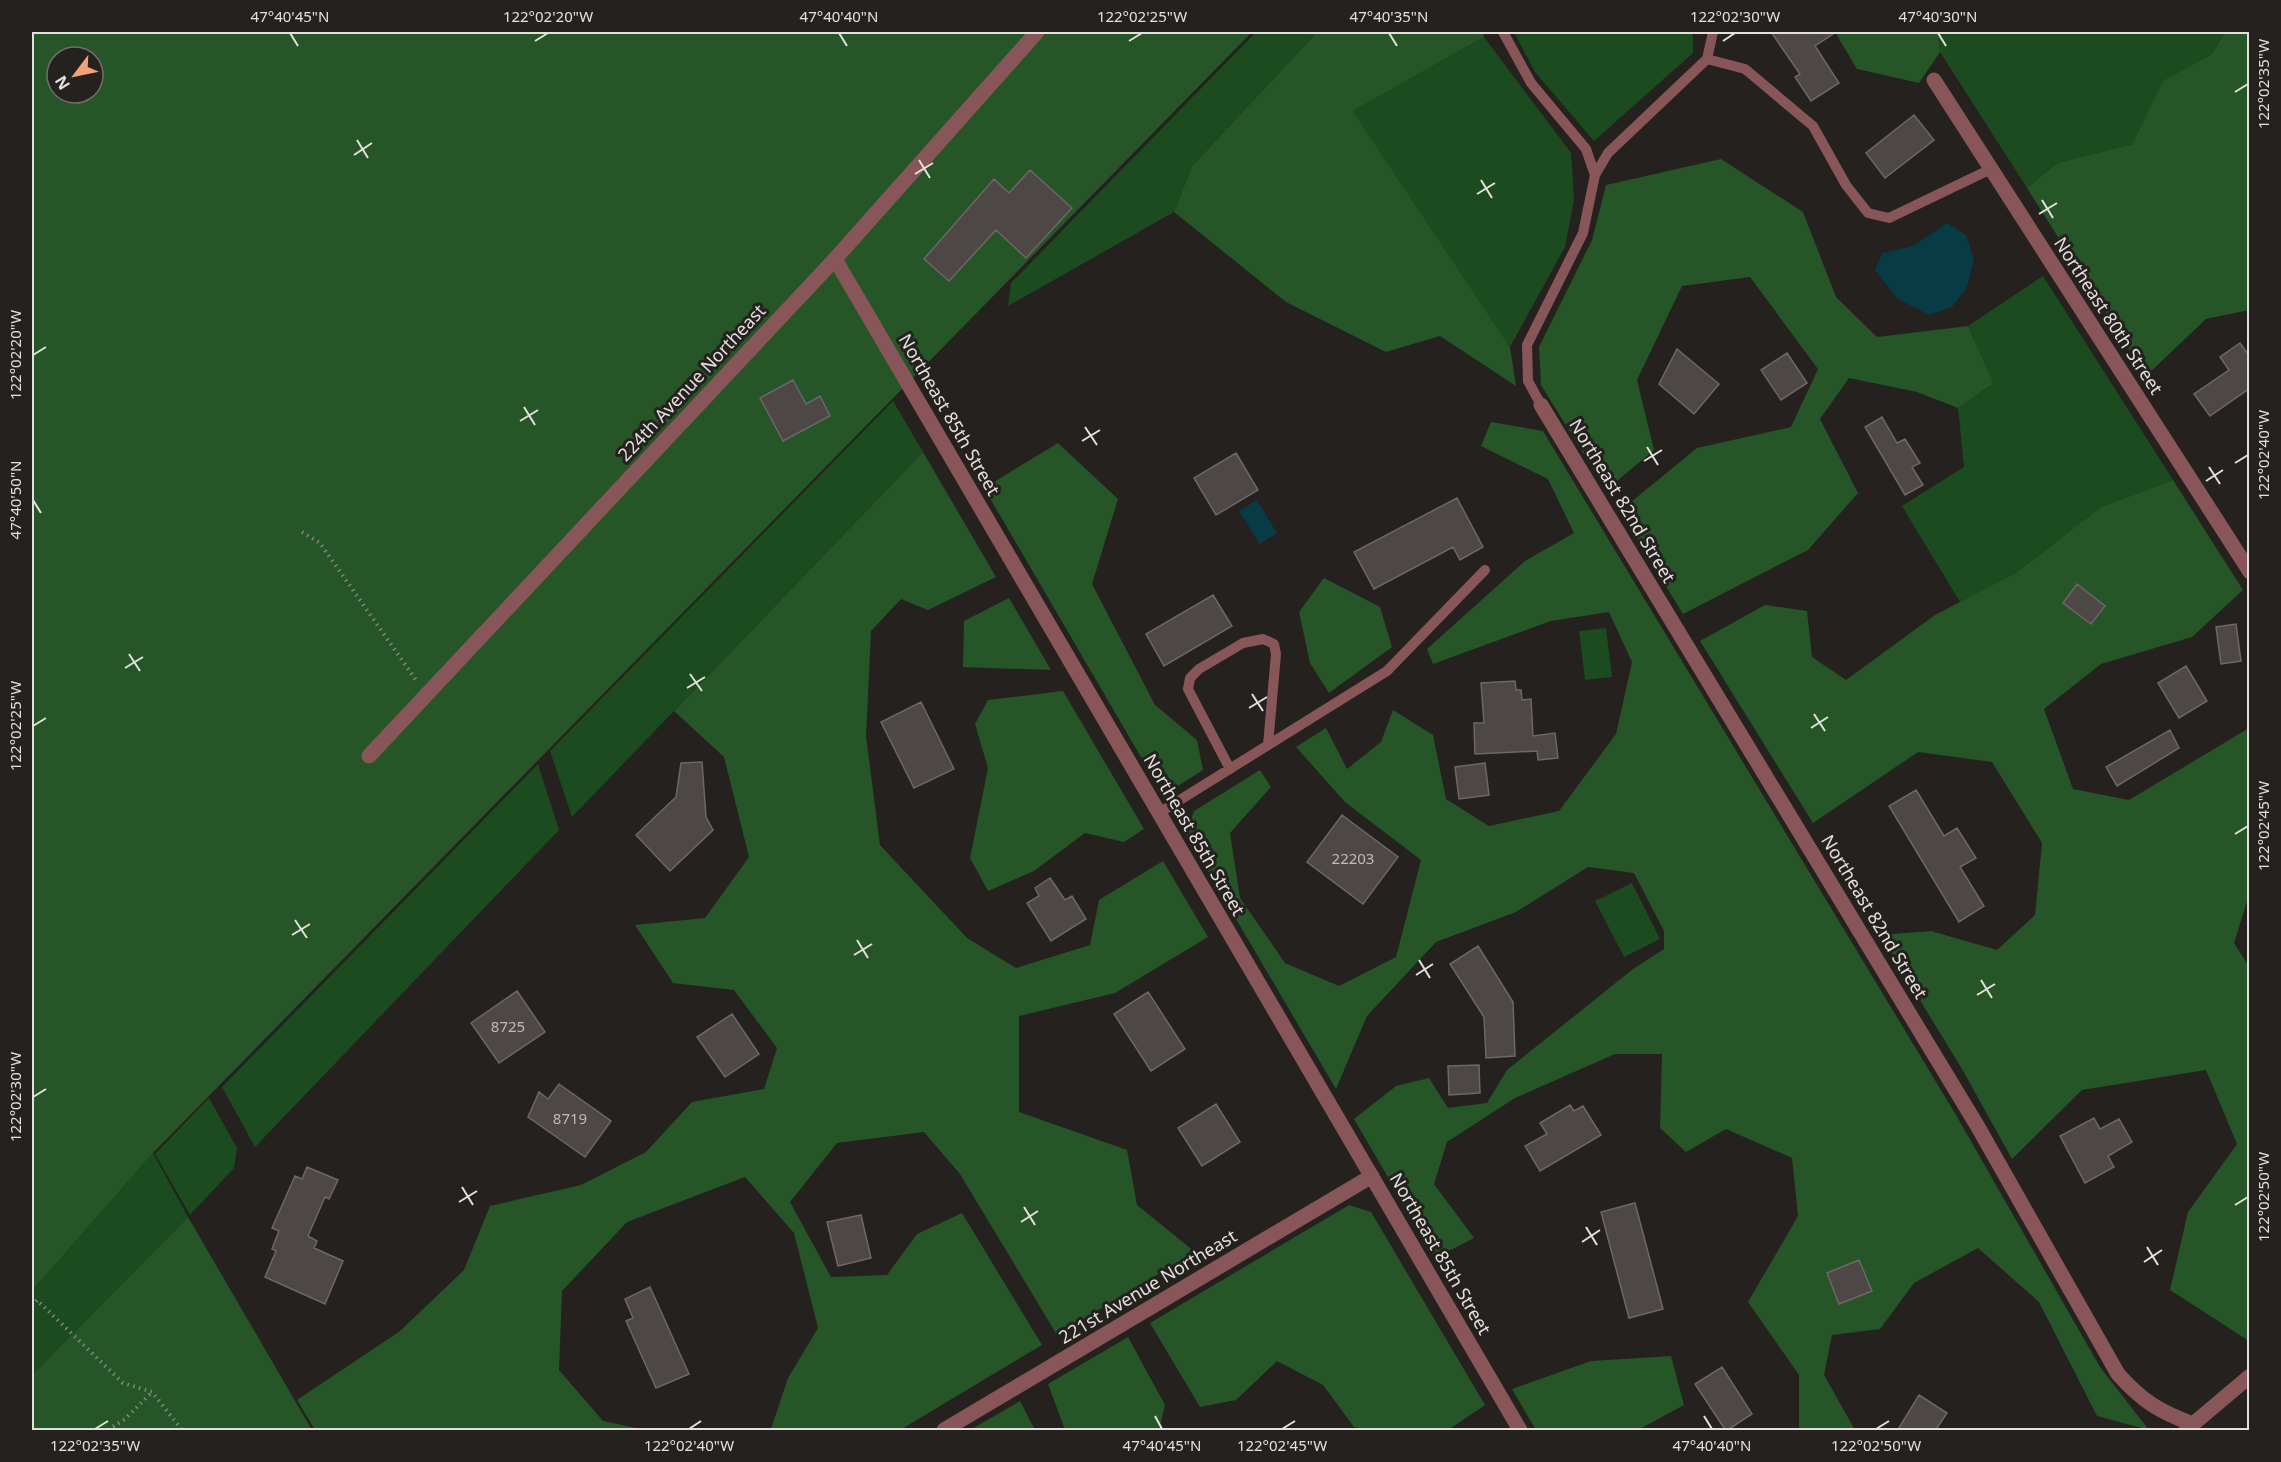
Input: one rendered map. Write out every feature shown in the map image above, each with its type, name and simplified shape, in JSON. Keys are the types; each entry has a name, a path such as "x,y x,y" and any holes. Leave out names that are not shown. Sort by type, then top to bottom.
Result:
{"street":[{"name":"224th Avenue Northeast","path":"369,756 835,259 1037,32"},
{"name":"Northeast 80th Street","path":"1934,81 2250,572"},
{"name":"Northeast 85th Street","path":"835,259 1520,1431"},
{"name":"Northeast 82nd Street","path":"1541,405 1978,1127 2118,1374 2139,1398 2190,1427"},
{"name":"221st Avenue Northeast","path":"944,1431 1372,1176"},
{"path":"2190,1427 2250,1376"}],"lane":[{"path":"1503,32 1531,83 1586,149 1594,175"},
{"path":"1541,405 1528,381 1527,345 1583,233 1594,175 1608,153 1707,59 1714,36 1713,32"},
{"path":"1707,59 1745,69 1813,126 1846,185 1868,213 1889,218 1991,170"},
{"path":"1159,813 1387,671 1485,570"},
{"path":"1230,769 1188,689 1190,678 1199,669 1243,643 1263,639 1274,644 1276,654 1268,745"}],"path":[{"path":"302,532 320,543 397,656 427,694"},
{"path":"32,1306 37,1300 123,1383 152,1392 182,1431"},
{"path":"108,1431 125,1419 152,1392"}],"green space":[{"path":"32,32 1252,32 153,1153 32,1291"},
{"path":"1256,32 1317,32 1192,166 1174,212 1008,306 1011,283"},
{"path":"1317,32 1483,32 1484,37 1353,111 1510,347 1516,386 1440,336 1386,352 1286,302 1174,212 1192,166"},
{"path":"1520,32 1693,32 1693,53 1594,141 1535,72 1515,34"},
{"path":"1835,32 1938,32 1940,52 1919,83 1857,69"},
{"path":"1938,32 2225,32 2212,54 2163,82 2132,144 2057,163 2027,188 1940,52"},
{"path":"2225,32 2249,32 2249,310 2206,319 2146,376 2027,188 2057,163 2132,144 2163,81 2212,54"},
{"path":"1484,37 1571,153 1574,200 1565,247 1510,347 1353,111"},
{"path":"1721,159 1803,212 1836,297 1877,337 1968,326 1994,383 1958,408 1917,392 1849,378 1820,419 1858,493 1808,550 1683,614 1620,511 1697,448 1791,427 1818,369 1750,277 1682,286 1637,380 1654,450 1606,490 1541,385 1539,347 1592,240 1606,185"},
{"path":"2043,276 2173,480 2101,507 2017,572 1960,602 1902,506 1964,467 1958,408 1994,383 1968,326"},
{"path":"893,401 923,452 572,817 550,751"},
{"path":"1491,422 1543,431 1956,1115 2100,1367 2149,1430 2097,1416 2039,1302 1978,1248 1914,1283 1880,1329 1832,1335 1824,1375 1855,1430 1799,1430 1799,1375 1748,1302 1798,1216 1792,1158 1726,1129 1686,1152 1660,1128 1662,1054 1615,1054 1515,1098 1447,1142 1434,1184 1474,1238 1435,1258 1354,1119 1396,1086 1429,1078 1448,1108 1487,1103 1507,1070 1633,969 1664,949 1664,931 1634,873 1588,867 1516,912 1436,942 1367,1016 1336,1089 1186,834 1194,811 1260,770 1271,787 1230,833 1240,898 1285,963 1339,986 1396,957 1421,860 1345,802 1296,747 1326,728 1347,769 1381,742 1393,710 1433,735 1446,799 1489,826 1559,811 1616,734 1632,662 1609,612 1551,621 1433,664 1427,649 1525,561 1574,533 1548,479 1481,446"},
{"path":"1058,443 1118,499 1092,584 1155,705 1197,740 1203,770 1178,786 1152,776 984,488"},
{"path":"923,452 996,577 928,610 901,599 871,631 866,736 880,845 967,938 1016,968 1090,945 1099,900 1163,861 1208,937 1115,993 1019,1016 1019,1112 1127,1150 1137,1205 1195,1252 1057,1335 960,1174 924,1132 837,1143 790,1202 831,1277 887,1275 917,1234 962,1213 1042,1345 900,1430 771,1429 788,1378 818,1328 794,1233 745,1177 627,1222 562,1291 559,1370 603,1421 646,1430 315,1430 297,1400 400,1331 464,1270 490,1206 581,1185 646,1152 692,1102 764,1089 777,1048 734,990 673,983 635,925 705,918 749,857 724,757 674,711"},
{"path":"2173,480 2243,590 2192,637 2101,664 2044,709 2073,789 2129,800 2249,728 2249,895 2234,943 2250,968 2249,1341 2170,1290 2188,1212 2237,1144 2206,1070 2082,1090 2012,1159 1962,1069 1880,935 1931,931 1997,950 2035,915 2042,843 1992,762 1918,752 1813,823 1700,641 1765,605 1807,611 1812,657 1846,680 1935,615 2017,572 2101,507"},
{"path":"1324,578 1380,607 1392,647 1329,693 1310,663 1299,612"},
{"path":"1009,598 1051,670 963,667 964,621"},
{"path":"1606,628 1612,677 1585,680 1579,631"},
{"path":"1063,691 1144,829 1124,842 1085,833 1034,871 988,891 970,858 988,768 975,724 988,700"},
{"path":"538,764 559,830 255,1147 222,1087"},
{"path":"1632,883 1660,939 1624,957 1595,901"},
{"path":"209,1098 237,1148 234,1168 190,1215 155,1154"},
{"path":"153,1153 188,1217 32,1375 32,1291"},
{"path":"1349,1205 1371,1212 1485,1405 1448,1430 1368,1430 1354,1427 1323,1385 1277,1361 1236,1400 1200,1407 1150,1323"},
{"path":"188,1217 312,1430 32,1430 32,1375"},
{"path":"1128,1337 1165,1405 1159,1430 1068,1430 1064,1427 1048,1384"},
{"path":"1671,1356 1684,1405 1638,1430 1536,1430 1512,1389 1591,1361"},
{"path":"1020,1401 1035,1430 970,1430"}],"water":[{"path":"1947,223 1966,235 1974,259 1967,287 1952,307 1929,315 1897,298 1875,270 1882,253 1913,246"},
{"path":"1257,500 1277,533 1260,544 1239,511"}],"building":[{"path":"1771,32 1836,32 1815,46 1839,83 1811,101 1795,77 1800,74"},
{"path":"1914,115 1934,140 1885,178 1866,153"},
{"path":"1030,170 1072,208 1026,258 996,230 949,281 924,259 994,179 1009,193"},
{"path":"2240,343 2250,357 2250,388 2210,416 2194,394 2229,370 2220,357"},
{"path":"1677,349 1719,384 1694,414 1659,384"},
{"path":"1787,353 1807,383 1781,400 1761,370"},
{"path":"793,380 806,404 820,396 830,416 783,441 760,398"},
{"path":"1882,417 1897,443 1905,439 1920,463 1912,467 1923,485 1905,495 1865,427"},
{"path":"1236,453 1258,490 1216,515 1194,478"},
{"path":"1457,498 1483,547 1460,560 1453,547 1374,589 1354,552"},
{"path":"2077,584 2105,606 2091,624 2063,603"},
{"path":"1213,595 1232,626 1164,666 1146,634"},
{"path":"2236,624 2241,661 2221,664 2216,627"},
{"path":"2186,666 2207,701 2179,718 2158,683"},
{"path":"1515,681 1516,690 1521,690 1522,700 1531,699 1533,736 1555,733 1558,758 1538,760 1537,751 1475,754 1474,723 1484,723 1481,683"},
{"path":"921,702 954,769 914,788 881,722"},
{"path":"2170,730 2179,748 2117,786 2106,767"},
{"path":"702,762 706,817 713,830 670,871 636,835 676,797 681,763"},
{"path":"1485,763 1489,795 1459,799 1455,767"},
{"path":"1916,790 1944,836 1957,828 1976,858 1960,867 1984,906 1959,922 1889,806"},
{"path":"1342,815 1398,857 1363,904 1307,862"},
{"path":"1050,878 1065,900 1072,896 1086,919 1051,941 1027,903 1039,896 1035,888"},
{"path":"1478,946 1513,1002 1515,1056 1486,1058 1484,1017 1450,964"},
{"path":"517,991 545,1032 499,1063 471,1023"},
{"path":"1148,992 1185,1049 1151,1071 1114,1014"},
{"path":"732,1014 759,1054 725,1077 697,1037"},
{"path":"1479,1065 1480,1093 1449,1095 1448,1066"},
{"path":"559,1084 611,1121 585,1157 528,1117 539,1092 548,1099"},
{"path":"1216,1104 1240,1142 1202,1166 1178,1128"},
{"path":"1570,1105 1574,1111 1583,1106 1601,1135 1540,1171 1525,1146 1547,1134 1540,1123"},
{"path":"2094,1118 2100,1129 2119,1119 2132,1142 2108,1156 2114,1167 2085,1183 2060,1136"},
{"path":"307,1167 338,1180 329,1199 325,1197 308,1236 317,1241 314,1248 343,1261 325,1304 265,1277 276,1251 272,1249 279,1231 272,1228 295,1176 302,1179"},
{"path":"1635,1203 1663,1309 1629,1318 1601,1212"},
{"path":"861,1215 871,1258 838,1266 827,1222"},
{"path":"1859,1260 1872,1291 1839,1304 1827,1273"},
{"path":"650,1287 689,1374 656,1388 626,1321 633,1318 625,1299"},
{"path":"1722,1367 1752,1414 1726,1431 1695,1384"},
{"path":"1919,1395 1947,1413 1935,1431 1897,1431"}]}
